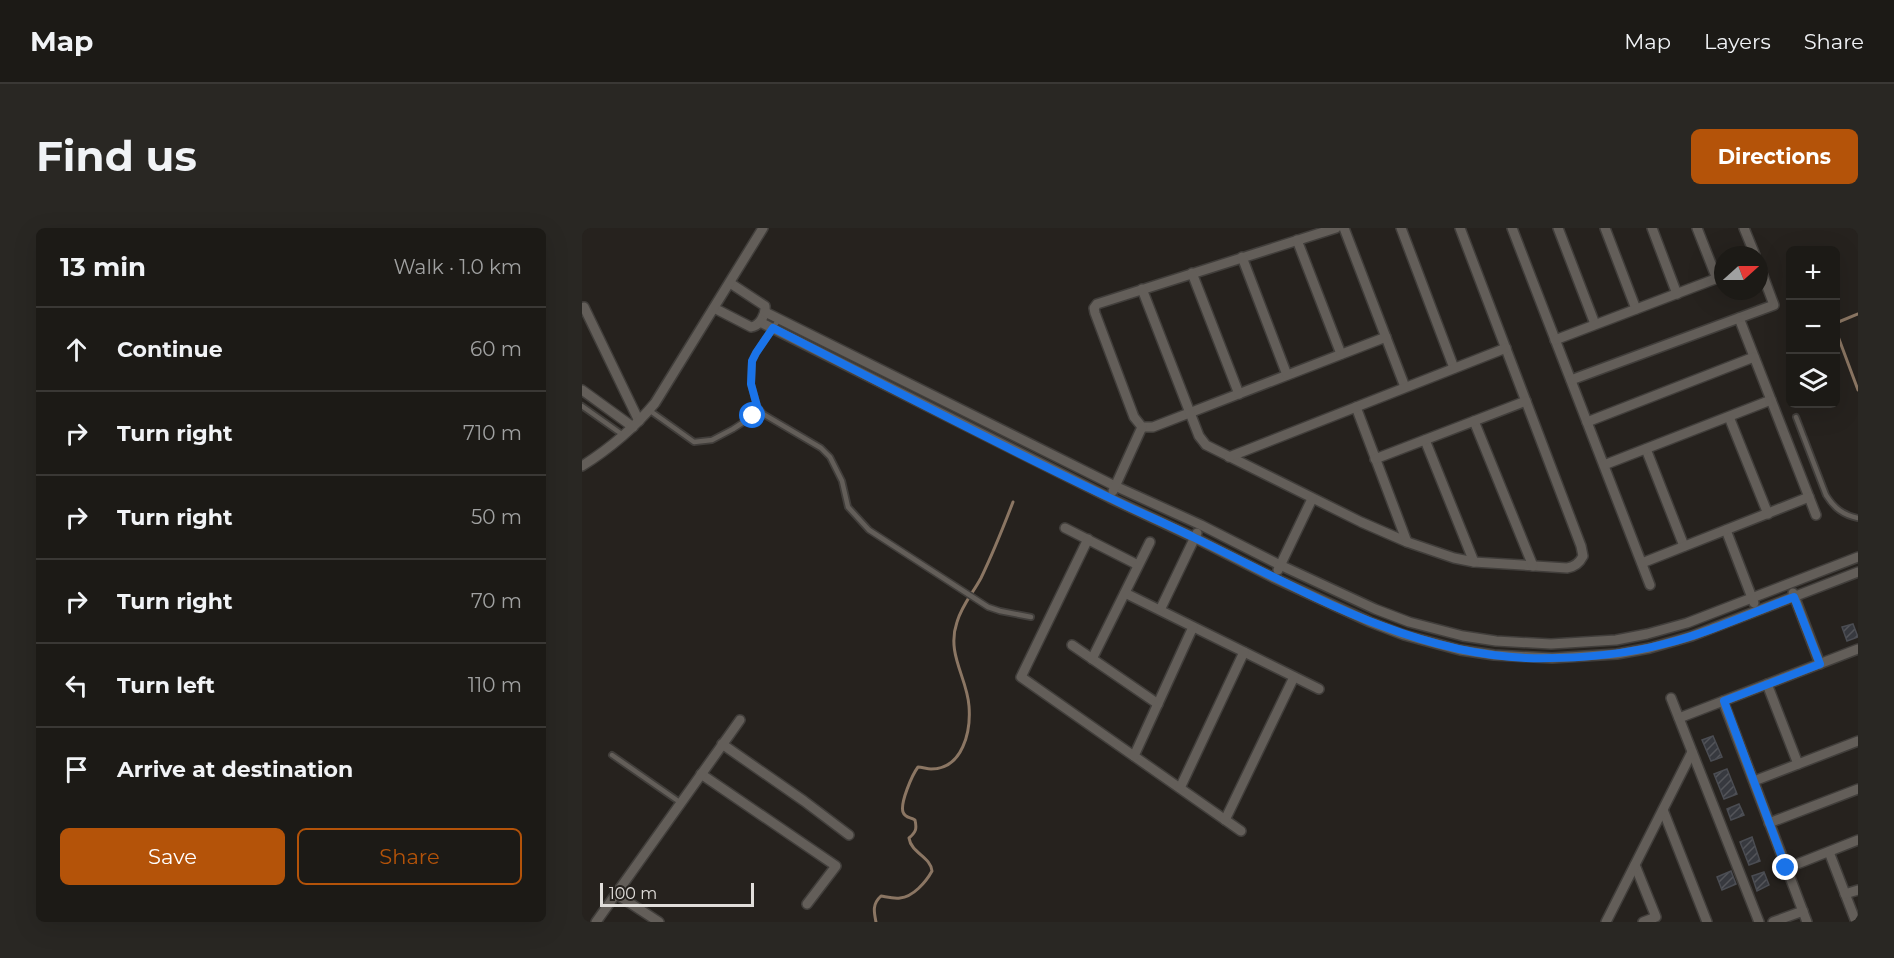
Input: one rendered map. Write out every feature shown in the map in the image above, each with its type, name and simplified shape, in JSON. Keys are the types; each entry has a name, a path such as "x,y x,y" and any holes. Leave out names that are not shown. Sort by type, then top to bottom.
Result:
{"street":[{"path":"582,466 623,435 649,410 669,383 763,228"},
{"path":"1336,228 1101,302 1094,308 1134,417 1142,427 1149,428 1386,337"},
{"path":"1344,228 1405,387"},
{"path":"1401,228 1454,368"},
{"path":"1142,289 1201,439 1209,447 1312,499 1407,542 1454,558 1474,562 1573,567 1581,560 1583,551 1460,228"},
{"path":"1512,228 1650,585"},
{"path":"1558,228 1595,324"},
{"path":"1605,228 1636,309"},
{"path":"1652,228 1677,294"},
{"path":"1697,228 1714,265"},
{"path":"1744,228 1751,246"},
{"path":"1298,240 1341,354"},
{"path":"1242,257 1287,375"},
{"path":"1192,273 1239,394"},
{"path":"1555,340 1714,280"},
{"path":"714,308 749,326 756,326 760,322 765,312 763,304 730,283"},
{"path":"1571,380 1774,304 1768,288"},
{"path":"584,307 636,424"},
{"path":"765,312 1115,486 1201,525 1280,565 1375,609 1409,622 1463,636 1524,644 1616,640 1663,630 1858,557"},
{"path":"1739,318 1816,515"},
{"path":"760,322 1274,578 1370,622 1404,635 1460,650 1523,658 1587,657 1626,652 1666,644 1858,572"},
{"path":"1229,457 1506,348"},
{"path":"1587,422 1754,357"},
{"path":"582,390 636,424"},
{"path":"1604,465 1771,400"},
{"path":"1375,459 1526,401"},
{"path":"1356,407 1407,542"},
{"path":"1729,417 1768,514"},
{"path":"1474,421 1533,566"},
{"path":"1110,498 1142,427"},
{"path":"1425,440 1474,562"},
{"path":"1646,449 1684,546"},
{"path":"1642,563 1809,497"},
{"path":"1274,578 1312,499"},
{"path":"1160,610 1201,525"},
{"path":"1065,528 1138,565"},
{"path":"1726,530 1757,611"},
{"path":"1088,540 1021,677 1241,831"},
{"path":"1092,659 1150,542"},
{"path":"1789,584 1820,664"},
{"path":"1125,593 1319,689"},
{"path":"1134,756 1193,627"},
{"path":"1460,650 1463,636"},
{"path":"1587,642 1587,657"},
{"path":"1072,645 1158,704"},
{"path":"1679,718 1858,649"},
{"path":"1180,788 1244,652"},
{"path":"1225,820 1294,677"},
{"path":"1767,684 1798,764"},
{"path":"1671,698 1759,922"},
{"path":"1724,701 1807,922"},
{"path":"596,922 740,720"},
{"path":"1754,781 1858,741"},
{"path":"722,744 849,835"},
{"path":"1606,922 1692,752"},
{"path":"701,774 836,866 807,904"},
{"path":"1769,823 1858,789"},
{"path":"1663,810 1707,922"},
{"path":"1786,868 1858,840"},
{"path":"1828,852 1856,922"},
{"path":"1635,865 1656,917 1643,922"},
{"path":"1845,894 1858,890"},
{"path":"616,894 659,922"},
{"path":"1773,922 1803,911"}],"lane":[{"path":"779,318 752,361 751,384 757,406 763,414 821,448 830,457 842,481 848,507 870,530 988,607 1031,617"},
{"path":"582,406 623,435"},
{"path":"649,410 694,442 711,440 733,429 753,416 757,406"},
{"path":"1796,417 1832,505 1841,512 1858,518"},
{"path":"612,755 681,803"}],"building":[{"path":"1853,624 1858,637 1847,641 1842,627"},
{"path":"1713,736 1722,757 1711,761 1702,740"},
{"path":"1727,769 1737,794 1724,799 1714,774"},
{"path":"1739,804 1744,815 1731,820 1727,809"},
{"path":"1752,837 1760,861 1749,865 1740,842"},
{"path":"1731,871 1736,884 1722,890 1717,877"},
{"path":"1764,872 1769,885 1757,891 1752,876"}],"waterway":[{"path":"1840,321 1858,314"},
{"path":"1840,342 1858,390"},
{"path":"876,922 875,905 881,896 898,898 910,895 923,884 932,871 928,862 913,848 909,838 915,830 916,823 904,814 903,802 918,767 931,769 942,767 951,763 963,747 968,726 969,706 955,655 954,634 959,616 981,578 1013,502"}],"route":[{"path":"753,416 757,406 751,384 752,361 773,328 1274,578 1370,622 1404,635 1460,650 1523,658 1617,654 1681,640 1794,597 1820,664 1724,701 1786,868"}]}
